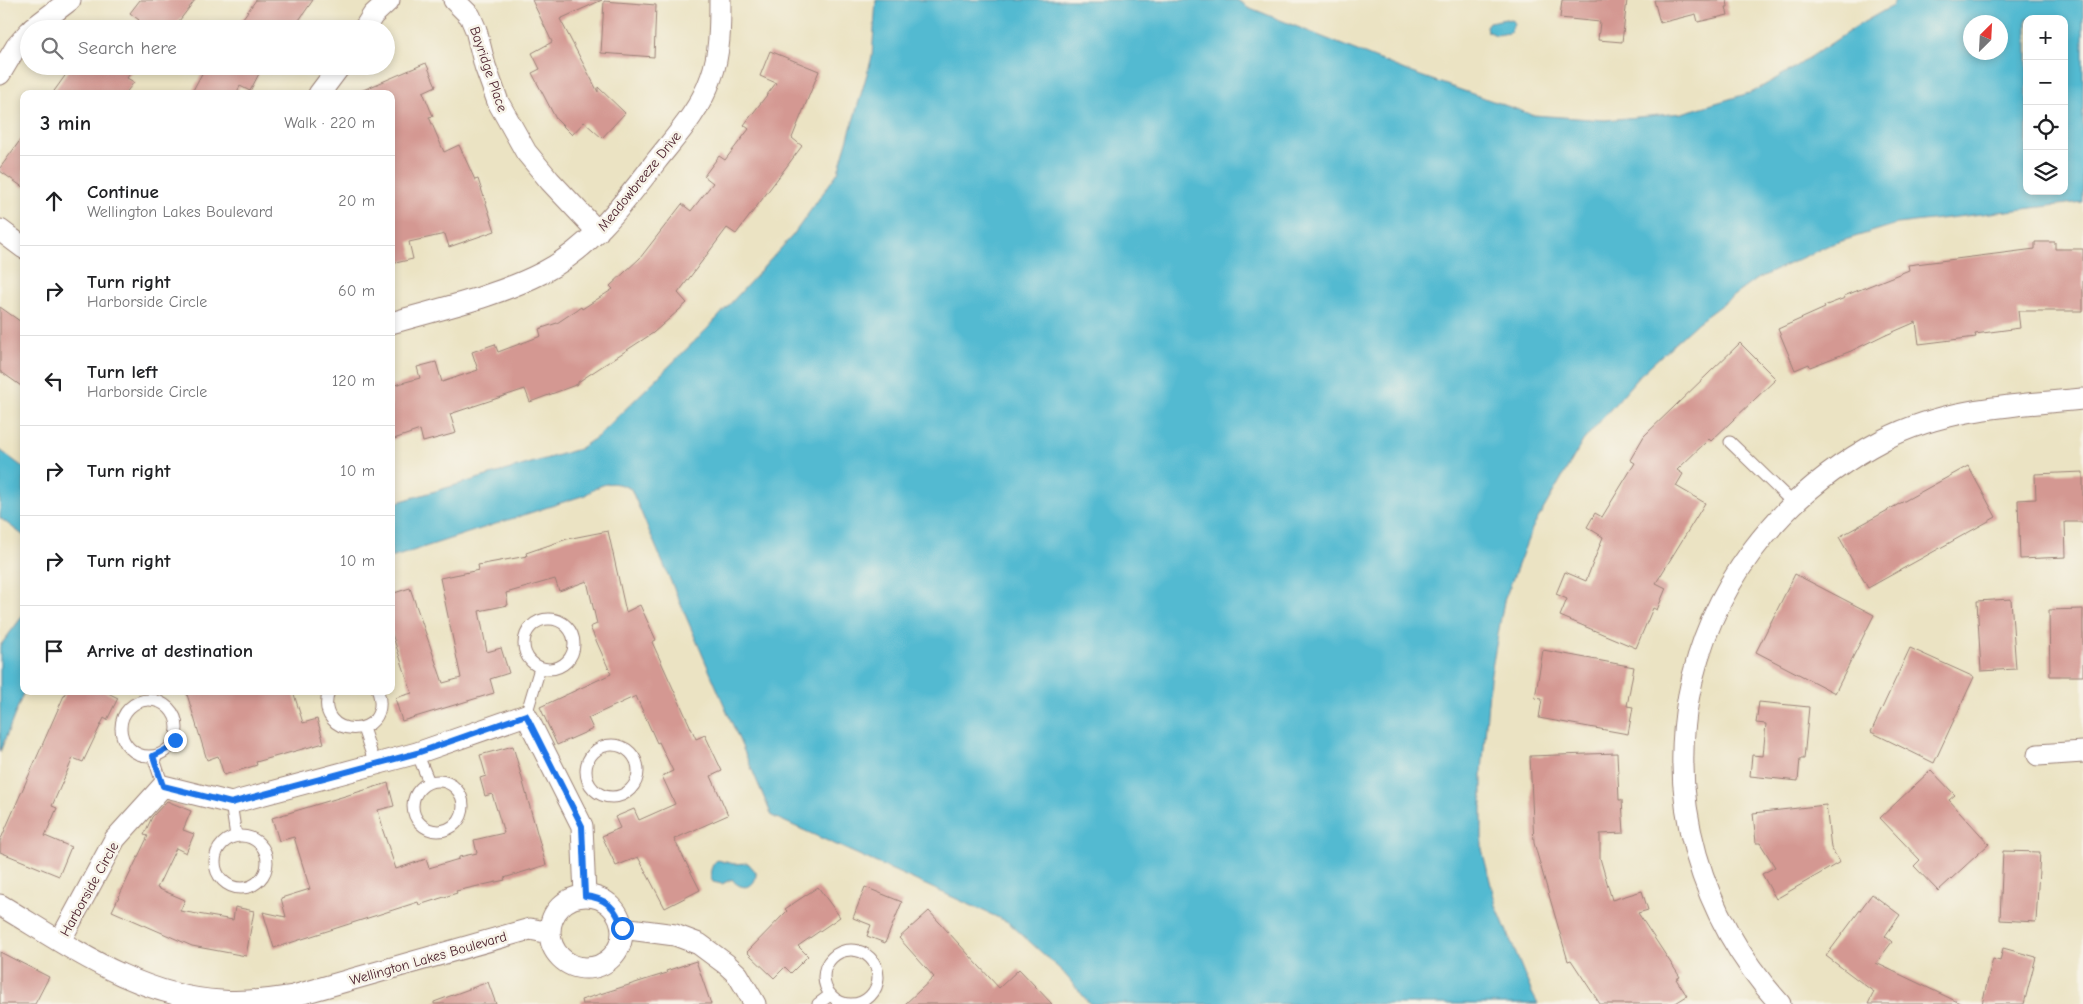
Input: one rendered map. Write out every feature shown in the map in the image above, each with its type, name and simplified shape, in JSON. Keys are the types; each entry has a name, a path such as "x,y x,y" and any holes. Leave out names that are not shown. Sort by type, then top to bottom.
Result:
{"street":[{"path":"44,20 70,0"},
{"path":"370,20 388,0"},
{"name":"Bayridge Place","path":"454,0 470,16 498,102 526,152 550,181 598,232"},
{"name":"Meadowbreeze Drive","path":"395,322 511,287 574,253 598,232 686,124 704,94 716,61 720,26 720,0"},
{"path":"0,74 20,42"},
{"path":"322,90 333,75"},
{"path":"0,230 20,245"},
{"path":"1780,1004 1758,980 1732,941 1710,898 1695,853 1688,822 1682,758 1686,710 1696,665 1712,620 1725,591 1751,550 1793,503 1843,463 1884,439 1944,417 1990,407 2083,399"},
{"path":"163,786 231,803 417,753 526,715 577,789 582,826 585,896"},
{"path":"2038,755 2083,752"},
{"name":"Harborside Circle","path":"60,941 115,839 163,786"},
{"path":"585,896 596,897 614,908 620,918 622,928 622,940 618,950 610,959 600,965 589,968 567,962 553,945 550,933 552,922 560,907 574,898 585,896"},
{"name":"Wellington Lakes Boulevard","path":"0,905 113,972 147,987 183,996 220,1001 294,1000 530,929 550,933"},
{"path":"622,928 675,935 699,944 738,975 755,1004"}],"lane":[{"path":"1730,442 1793,503"},
{"path":"544,619 561,621 572,634 574,650 570,658 557,668 540,668 527,658 523,642 525,634 530,626 544,619"},
{"path":"526,715 540,668"},
{"path":"328,695 326,701 331,718 345,728 363,728 371,724 380,708 378,695"},
{"path":"149,701 158,702 172,713 176,721 177,731 175,740 169,748 153,756 144,756 128,747 123,739 121,730 126,713 132,706 149,701"},
{"path":"363,728 375,764"},
{"path":"620,746 634,757 638,774 631,789 625,794 608,797 577,789 586,766 595,751 602,747 620,746"},
{"path":"417,753 430,782"},
{"path":"153,756 163,786"},
{"path":"438,781 454,787 463,802 460,819 448,830 432,831 424,828 414,815 414,799 422,786 430,782 438,781"},
{"path":"231,803 236,836"},
{"path":"236,836 253,839 260,844 267,860 264,877 258,883 241,889 232,888 219,877 215,861 216,852 221,845 228,839 236,836"},
{"path":"849,949 866,954 872,960 878,977 872,994 856,1004 838,1001 830,995 823,979 824,970 833,956 849,949"},
{"path":"818,1004 830,995"}],"water":[{"path":"876,0 1237,0 1248,7 1412,73 1533,115 1605,120 1682,113 1753,92 1892,6 1895,0 2083,0 2083,202 1897,224 1829,245 1755,280 1698,322 1640,375 1583,441 1532,529 1504,601 1490,679 1482,771 1482,849 1496,905 1538,1004 1090,1004 1063,972 1008,922 772,816 631,489 612,483 602,485 585,495 395,557 395,503 579,449 597,437 708,328 793,235 838,172 872,57"},
{"path":"1506,19 1513,21 1514,24 1510,33 1496,35 1487,31 1486,26 1489,22"},
{"path":"0,450 20,465 20,533 0,518"},
{"path":"20,619 20,695 22,695 0,752 0,646"},
{"path":"717,860 734,864 748,863 756,872 754,882 744,887 732,879 722,884 713,882 711,870"}],"building":[{"path":"140,0 195,0 180,20 139,20 130,13"},
{"path":"256,0 313,0 299,20 242,20"},
{"path":"532,0 602,0 560,19 598,92 598,87 625,113 602,138 584,122 572,135 556,119 532,73 540,69 532,53 552,42"},
{"path":"1562,0 1627,0 1622,42 1598,40 1600,22 1560,18"},
{"path":"1654,0 1727,0 1728,15 1698,22 1696,14 1660,23"},
{"path":"604,1 656,5 654,57 601,53"},
{"path":"770,51 819,71 792,138 802,146 736,234 727,228 678,293 687,303 653,333 578,382 578,384 530,402 525,389 450,414 456,433 423,442 420,430 395,439 395,385 420,378 417,367 436,362 442,382 478,370 472,352 495,344 498,352 541,336 539,329 557,323 613,289 610,286 640,258 682,204 691,211 713,183 704,176 719,156 725,160 749,129 744,125 776,83 760,76"},
{"path":"426,63 436,86 423,92 433,116 429,117 444,152 459,145 475,180 478,179 495,231 449,247 445,234 409,242 413,259 395,263 395,90 363,90"},
{"path":"66,75 129,75 127,78 134,82 128,90 55,90"},
{"path":"201,75 258,75 251,90 240,86 238,90 193,90"},
{"path":"20,140 20,185 0,171 0,168"},
{"path":"2035,242 2055,242 2055,249 2083,249 2083,311 2018,311 2020,328 1975,334 1976,337 1919,344 1916,322 1851,351 1810,367 1809,364 1795,370 1778,329 1825,308 1824,306 1845,298 1844,296 1909,270 1908,265 2035,249"},
{"path":"0,307 20,321 20,385 0,371"},
{"path":"1740,343 1776,379 1711,441 1709,439 1677,470 1683,474 1676,486 1705,503 1656,583 1666,588 1657,610 1653,608 1636,648 1560,616 1567,599 1556,594 1565,572 1586,581 1603,537 1587,527 1595,513 1602,517 1635,463 1630,460 1644,436"},
{"path":"1968,466 1996,517 1868,588 1839,537"},
{"path":"2083,472 2083,522 2065,522 2066,557 2020,559 2018,500 2036,499 2035,474"},
{"path":"608,531 626,612 640,605 656,640 652,642 696,739 705,735 722,771 711,776 728,815 674,839 700,890 665,908 638,857 616,866 602,836 620,828 615,817 634,809 639,820 675,804 662,776 673,771 659,742 657,743 636,696 588,718 593,729 557,745 540,707 611,674 590,627 597,624 587,581 559,591 555,579 506,593 508,605 479,611 487,652 501,648 509,673 490,679 494,693 402,721 395,698 412,693 395,643 395,593 410,588 443,683 461,678 440,578 479,570 478,565 527,556 526,553 567,539"},
{"path":"1795,574 1874,615 1835,693 1756,652"},
{"path":"2011,599 2016,669 1981,671 1977,601"},
{"path":"2083,609 2083,676 2050,676 2049,610"},
{"path":"1910,648 1974,677 1934,763 1871,732"},
{"path":"1543,650 1634,667 1627,706 1633,707 1628,734 1539,718 1542,699 1535,698"},
{"path":"64,695 112,695 118,698 107,720 104,718 83,762 73,758 52,806 57,808 45,836 71,847 59,876 0,852 0,841"},
{"path":"187,695 294,695 303,723 317,719 324,743 256,762 257,765 224,775 218,756 207,760"},
{"path":"1759,702 1809,707 1804,759 1800,759 1798,781 1750,776 1752,755 1763,756 1766,724 1756,723"},
{"path":"513,746 546,865 504,878 505,880 456,891 457,893 419,905 418,902 274,948 263,912 286,917 281,898 310,889 294,837 279,841 272,818 388,783 394,806 378,810 396,869 426,859 429,868 459,859 459,857 477,853 474,840 504,833 492,794 485,796 480,778 486,776 480,755"},
{"path":"1617,753 1619,800 1622,800 1624,833 1600,834 1600,858 1612,900 1642,891 1648,910 1638,913 1680,977 1676,979 1687,996 1674,1004 1600,1004 1571,960 1568,961 1534,843 1530,756"},
{"path":"1931,770 1955,795 1949,800 1989,844 1938,891 1914,866 1920,860 1880,818"},
{"path":"167,801 191,811 183,830 194,834 186,853 176,848 157,888 185,900 180,911 233,920 235,907 254,911 246,956 192,946 112,911 148,836 144,835 152,817"},
{"path":"1826,805 1831,848 1840,862 1776,899 1762,874 1775,867 1760,843 1756,843 1753,813"},
{"path":"2003,851 2040,852 2036,922 2000,920"},
{"path":"818,887 840,917 798,946 808,956 791,973 785,967 774,978 747,952 787,911 785,909"},
{"path":"865,887 902,902 885,943 867,936 871,925 853,918"},
{"path":"1872,894 1900,915 1885,936 1892,942 1876,963 1962,1004 1868,1004 1874,992 1826,956"},
{"path":"929,911 999,988 1019,969 1052,1004 905,1004 934,977 899,938"},
{"path":"2003,948 2036,957 2024,1004 1982,1004 1993,959 2000,961"},
{"path":"0,952 49,977 35,1004 0,1004"},
{"path":"696,961 711,1004 582,1004 581,1000 667,973 666,971"},
{"path":"488,982 496,1004 434,1004 434,1002"}],"route":[{"path":"175,740 169,748 153,756 163,786 231,803 417,753 526,715 582,826 585,896 596,897 606,901 614,908 620,918 622,928"}]}
